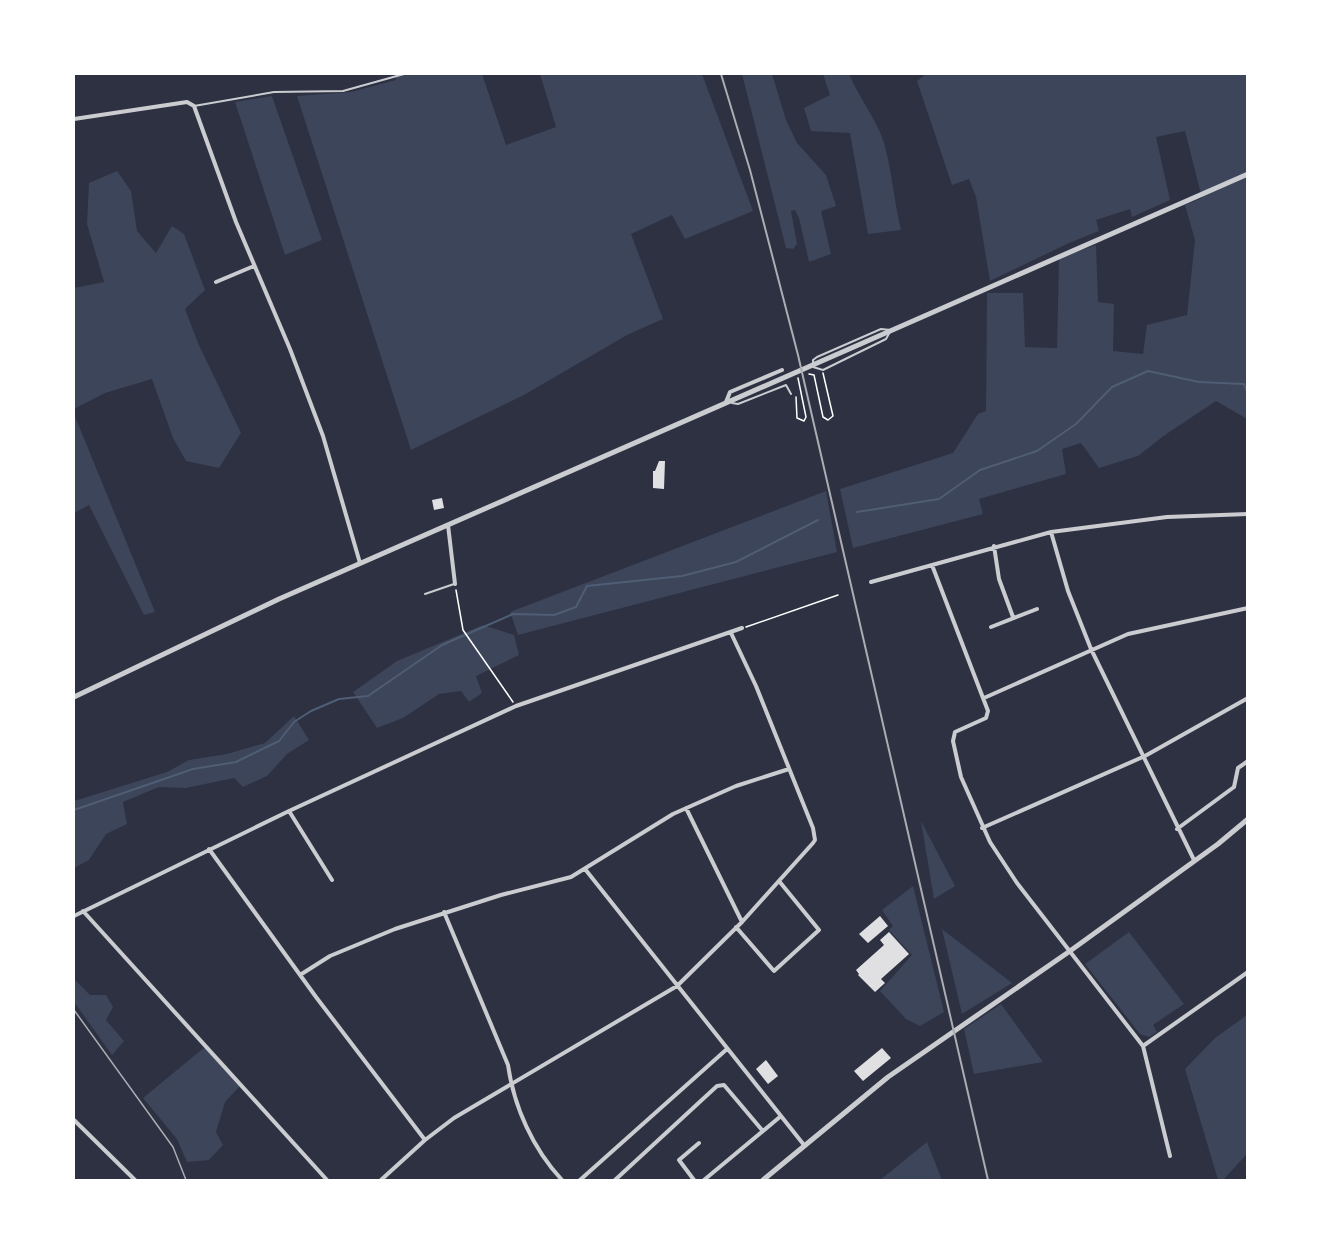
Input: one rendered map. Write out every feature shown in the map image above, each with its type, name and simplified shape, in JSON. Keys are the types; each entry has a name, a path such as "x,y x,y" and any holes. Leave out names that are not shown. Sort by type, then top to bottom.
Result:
{"street":[{"path":"74,118 187,102 194,106 254,266 323,436 360,564"},
{"path":"74,697 360,564 1248,174"},
{"path":"216,282 254,266"},
{"path":"726,402 730,392 782,370"},
{"path":"871,582 1051,532 1167,517 1248,514"},
{"path":"448,525 455,584"},
{"path":"1051,532 1068,591 1090,649 1194,860"},
{"path":"994,546 999,579 1013,618"},
{"path":"932,564 948,612 988,711 986,718 956,732 953,741 961,777 982,828 1008,870 1143,1046 1170,1156"},
{"path":"984,698 1128,634 1248,608"},
{"path":"991,627 1037,609"},
{"path":"74,916 209,849 516,706 742,628"},
{"path":"381,1180 425,1140 454,1118 677,986 742,922 816,840 756,686 731,633"},
{"path":"982,828 1144,756 1248,698"},
{"path":"1177,829 1234,787 1238,768 1248,761"},
{"path":"300,975 348,947 444,912 571,877 624,841 686,808 745,783 789,769"},
{"path":"686,808 742,922"},
{"path":"289,811 332,880"},
{"path":"763,1180 888,1077 1070,951 1248,819"},
{"path":"209,849 300,975 425,1140"},
{"path":"585,869 804,1145"},
{"path":"736,927 774,971 819,930 779,881"},
{"path":"83,911 327,1180"},
{"path":"444,912 508,1065 511,1083 535,1145 562,1180"},
{"path":"1143,1046 1248,972"},
{"path":"580,1180 727,1049"},
{"path":"615,1180 717,1086 724,1084 762,1130"},
{"path":"704,1180 781,1116"},
{"path":"74,1120 135,1180"},
{"path":"694,1180 679,1160 699,1143"}],"lane":[{"path":"194,106 274,92 343,91 404,74"},
{"path":"874,330 891,330 886,339 823,370 815,369 812,363 817,357 874,330"},
{"path":"726,402 738,404 786,385 791,394"},
{"path":"425,594 455,584"}],"path":[{"path":"814,375 823,417 831,420 832,412 823,370"},
{"path":"791,394 798,399 798,420 804,421 806,417 797,378"},
{"path":"455,584 463,630 516,706"},
{"path":"742,628 838,595"}],"shaded area":[{"path":"394,74 482,74 506,145 556,127 540,74 702,74 753,211 685,239 672,215 631,234 663,319 627,335 524,395 411,450 297,96 351,92 396,80"},
{"path":"742,74 772,74 786,120 797,143 826,175 836,206 821,211 831,254 809,262 795,210 791,211 797,244 793,249 786,248"},
{"path":"823,74 849,74 877,125 887,154 901,230 868,234 850,133 811,131 804,108 830,95"},
{"path":"926,74 1247,74 1247,419 1216,401 1138,456 1099,468 1081,443 1062,449 1066,474 979,499 983,514 853,548 840,489 953,453 978,414 986,411 987,293 1023,293 1025,347 1057,348 1059,258 1096,245 1098,302 1114,304 1113,351 1143,354 1147,325 1187,315 1195,240 1185,205 1202,198 1185,131 1156,137 1170,200 1132,217 1130,209 1096,220 1099,231 990,281 976,197 969,179 952,185 917,81"},
{"path":"272,96 322,240 285,255 235,102"},
{"path":"117,171 131,191 137,231 156,253 172,226 184,234 205,290 185,309 198,343 241,433 219,468 186,461 173,438 152,379 105,393 74,409 74,288 104,282 87,224 89,183"},
{"path":"74,414 155,612 144,615 89,505 74,513"},
{"path":"826,491 837,552 518,635 510,612"},
{"path":"483,625 514,635 519,655 476,676 482,693 469,702 461,691 439,694 403,718 377,728 353,692 397,661"},
{"path":"294,716 309,740 287,754 267,776 243,787 234,778 186,788 159,787 123,802 127,824 106,834 89,860 74,868 74,801 167,772 189,760 227,754 265,743"},
{"path":"921,821 955,886 934,899"},
{"path":"913,886 944,1012 920,1026 906,1019 880,991 912,955 889,930 893,926 882,910"},
{"path":"942,929 1012,983 962,1014"},
{"path":"1129,932 1184,1004 1153,1025 1157,1032 1149,1037 1140,1034 1085,964"},
{"path":"74,979 90,995 106,995 113,1007 106,1020 124,1041 112,1055 74,1002"},
{"path":"1001,1004 1043,1062 974,1074 964,1029"},
{"path":"1247,1015 1247,1154 1223,1180 1218,1180 1185,1069 1215,1038"},
{"path":"206,1046 240,1086 225,1102 216,1132 223,1145 209,1160 187,1162 177,1139 143,1098"},
{"path":"927,1142 942,1180 880,1180"}],"building":[{"path":"659,461 665,461 664,489 653,488 653,471"},
{"path":"442,498 444,508 434,510 432,500"},
{"path":"880,916 888,926 868,943 859,934"},
{"path":"889,932 909,954 881,979 885,983 875,992 856,970 884,945 880,940"},
{"path":"882,1048 891,1058 863,1081 854,1071"},
{"path":"766,1060 778,1076 768,1084 756,1069"}],"waterway":[{"path":"857,512 939,499 980,470 1037,451 1076,424 1112,387 1148,371 1199,382 1244,384 1248,394"},
{"path":"74,810 193,769 236,762 279,741 294,722 311,711 339,699 368,696 442,645 513,614 554,615 576,607 587,586 682,576 736,562 818,520"}],"tram line":[{"path":"74,1010 173,1147 186,1180"}],"railway":[{"path":"721,74 750,170 798,355 988,1180"}]}
